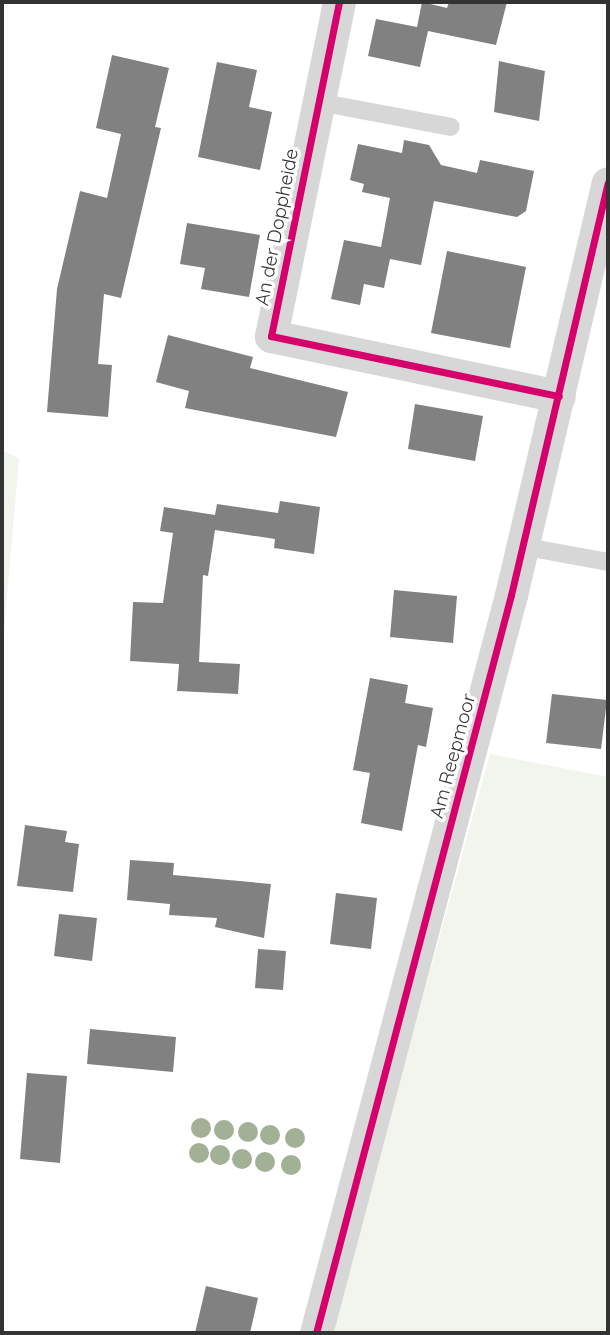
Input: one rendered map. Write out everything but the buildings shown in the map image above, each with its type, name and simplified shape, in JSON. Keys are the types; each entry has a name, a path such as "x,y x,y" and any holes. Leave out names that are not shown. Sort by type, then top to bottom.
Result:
{"street":[{"name":"An der Doppheide","path":"339,2 271,336 559,396"},
{"name":"Am Reepmoor","path":"316,1333 521,546 608,183"}],"lane":[{"path":"318,102 451,127"},
{"path":"521,546 608,562"}],"shaded area":[{"path":"2,450 19,458 2,654"},
{"path":"490,754 608,777 608,1333 330,1333"}],"cycle path":[{"path":"339,2 271,336 559,396"},
{"path":"316,1333 511,595 608,183"}]}
